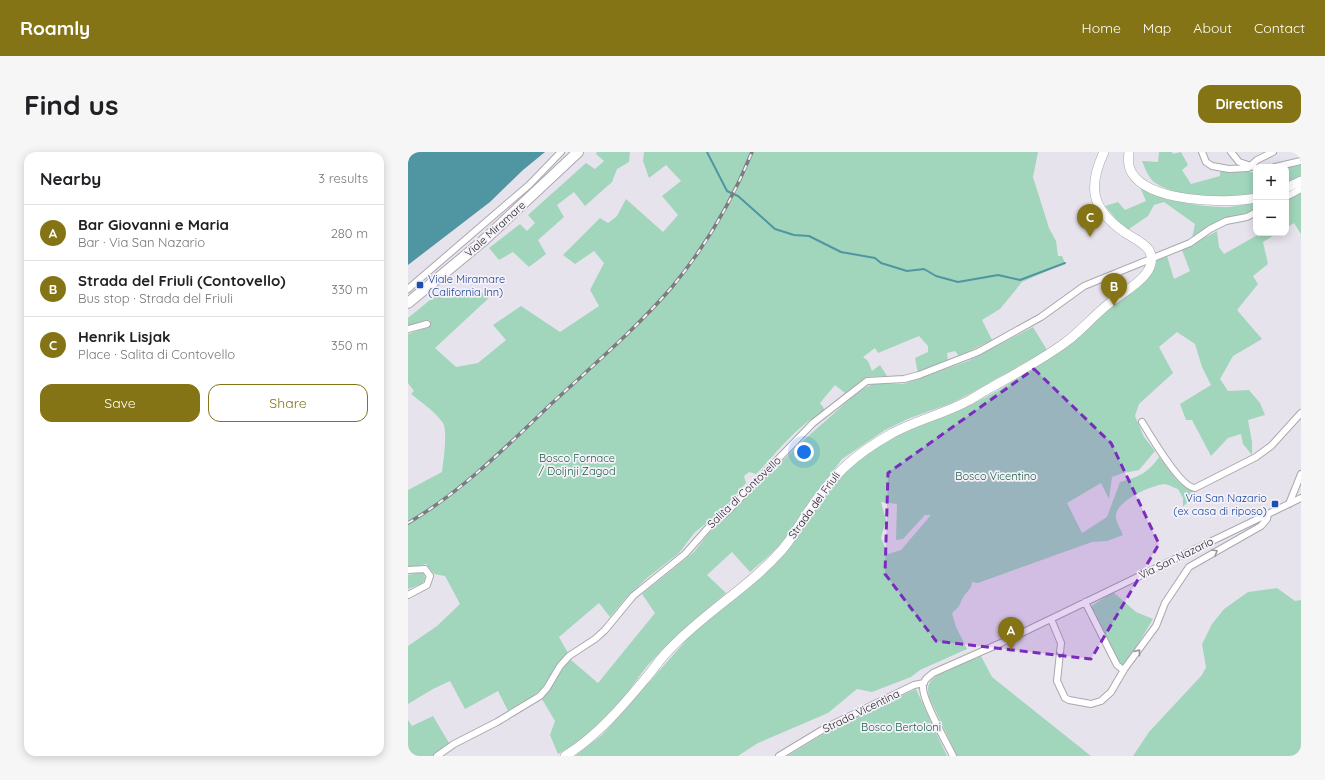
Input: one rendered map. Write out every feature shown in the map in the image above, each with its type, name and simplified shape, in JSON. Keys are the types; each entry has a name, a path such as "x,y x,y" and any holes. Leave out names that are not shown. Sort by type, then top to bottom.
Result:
{"main road":[{"name":"Viale Miramare","path":"408,303 489,236 578,152"},
{"path":"1104,152 1096,172 1094,192 1098,206 1117,226 1146,246 1153,259"},
{"path":"1129,152 1129,166 1136,178 1148,186 1163,192 1186,199 1212,202 1244,201 1253,199"},
{"path":"1289,187 1301,181"},
{"name":"Strada del Friuli","path":"565,756 584,743 623,705 673,646 763,569 781,551 824,489 840,469 853,457 898,430 918,420 964,403 1058,348 1108,304 1147,273 1153,259"}],"street":[{"path":"408,289 435,269 529,185 561,152"},
{"path":"1202,152 1206,162 1212,166 1229,169 1253,167"},
{"path":"1231,152 1239,162 1253,167"},
{"path":"1255,164 1257,160 1273,152"},
{"path":"1288,164 1301,161"},
{"path":"1289,195 1301,189"},
{"name":"Salita di Contovello","path":"438,756 454,744 497,722 540,696 560,666 569,656 605,630 634,596 685,554 708,528 726,513 813,422 829,412 860,385 873,379 904,379 919,376 978,352 1041,318 1084,286 1190,243 1210,229 1226,221 1246,217 1253,214"},
{"path":"408,329 427,324"},
{"path":"1142,422 1157,447 1186,484 1195,488 1256,457 1271,446 1301,413"},
{"path":"1289,504 1301,474"},
{"name":"Via San Nazario","path":"924,683 933,673 1301,498"},
{"name":"Via San Nazario","path":"1051,618 1061,643 1057,681 1065,698 1091,704 1101,701 1111,692 1125,668 1156,626 1165,603 1189,567 1261,526 1267,519 1268,514"},
{"path":"408,570 425,569 430,576 427,585 408,595"},
{"path":"1085,602 1117,665 1122,669 1125,668"},
{"path":"924,683 924,696 953,756"},
{"name":"Strada Vicentina","path":"779,756 827,727 914,685 924,683"}],"highlighted area":[{"path":"1034,369 1111,443 1159,544 1091,659 936,641 885,574 888,473"}],"green space":[{"path":"597,152 630,152 629,162 617,169 612,182 585,206 574,192 557,205 564,217 538,240 546,254 529,267 513,252 499,260 489,248 520,224 527,231 535,223 528,215 586,163 595,169 604,161 596,154"},
{"name":"Bosco Fornace / Doljnji Zagod","path":"644,152 1038,152 1033,177 1049,228 1056,241 1058,256 1062,256 1065,263 1022,282 1000,309 982,320 992,340 959,356 955,351 947,353 948,361 918,374 915,358 928,352 928,346 919,336 878,353 875,348 863,357 868,361 872,371 880,365 887,376 866,377 845,393 835,385 820,403 826,411 806,423 788,439 756,474 749,472 744,476 746,483 720,513 695,532 679,553 647,578 625,599 610,617 599,603 559,637 568,653 557,665 542,688 530,698 508,711 498,691 465,709 450,681 408,704 408,646 437,626 460,604 445,576 434,574 426,564 408,568 408,490 442,472 445,433 443,423 440,419 411,394 414,391 408,383 408,334 429,326 430,320 408,326 408,318 446,287 452,296 469,288 491,296 435,348 456,367 478,363 506,340 493,325 521,306 560,332 599,306 590,290 604,263 594,251 575,264 563,255 600,218 608,223 617,216 626,199 663,232 678,215 662,196 681,181 666,165 649,178 643,161"},
{"path":"1159,152 1172,152 1173,154 1181,152 1188,165 1182,170 1191,184 1220,176 1220,172 1253,172 1253,194 1219,197 1175,191 1154,182 1142,161 1158,162"},
{"path":"1301,165 1301,177 1289,183 1289,167"},
{"path":"1140,187 1190,204 1211,207 1226,207 1253,203 1253,210 1210,226 1192,238 1195,224 1164,202 1154,205 1148,216 1126,231 1105,206 1118,202 1125,210 1146,201"},
{"path":"1301,193 1301,234 1294,223 1289,226 1289,199"},
{"name":"Bosco Vicentino","path":"1217,231 1219,247 1224,254 1256,236 1273,236 1263,242 1268,264 1253,276 1258,284 1237,310 1262,339 1233,356 1220,379 1228,391 1249,390 1260,403 1265,415 1248,420 1252,442 1252,455 1243,444 1241,434 1228,438 1211,456 1192,420 1186,420 1180,404 1211,385 1202,367 1195,344 1177,332 1159,347 1173,373 1139,404 1135,416 1144,437 1155,451 1139,470 1112,477 1109,499 1101,483 1067,503 1082,533 1107,517 1120,482 1133,478 1147,471 1159,457 1180,483 1191,490 1197,491 1183,507 1183,498 1178,489 1164,484 1158,485 1128,499 1118,509 1116,520 1123,535 1107,541 1092,542 978,583 972,582 972,585 959,606 952,613 956,627 967,649 920,670 911,677 872,692 857,689 828,713 758,743 738,756 575,756 602,735 698,627 782,556 798,535 819,502 842,474 864,455 895,436 926,421 971,405 999,390 1038,365 1150,274 1157,260 1167,256 1174,279 1190,271 1182,250","holes":["881,502 897,504 896,540 903,539 925,515 931,515 901,550 888,554 881,538 886,520"]},
{"path":"1033,327 1047,350 952,403 910,418 885,430 842,459 806,508 790,535 750,572 732,552 707,575 726,593 677,635 647,666 624,697 583,739 558,754 550,735 555,721 542,699 563,669 571,660 598,683 655,613 642,594 694,552 709,533 804,440 850,399 875,383 903,384 968,361"},
{"path":"424,573 425,578 423,583 408,589 408,575"},
{"path":"1277,588 1295,601 1301,600 1301,756 1133,756 1149,732 1202,675 1206,667 1202,644 1212,624 1224,609 1248,592"},
{"path":"1113,592 1136,612 1153,619 1135,649 1123,665 1118,662 1090,607"},
{"path":"981,656 992,677 1091,756 957,756 929,697 928,686 930,682 939,674"},
{"name":"Bosco Bertoloni","path":"916,689 947,756 787,756 849,719"},
{"path":"433,716 449,743 432,756 408,756 408,720 412,726"}],"water":[{"path":"408,152 545,152 523,170 490,202 408,265"}],"waterway":[{"path":"707,152 727,191 738,196 775,229 794,235 809,236 841,252 875,258 881,263 907,271 924,269 936,276 958,282 998,275 1020,280 1065,263"}],"railway":[{"path":"408,523 446,498 482,468 612,348 658,303 696,256 707,239 736,188 752,152"}],"place":[{"name":"Henrik Lisjak","path":"1090,237"},
{"name":"Viale Miramare (California Inn)","path":"420,285"},
{"name":"Strada del Friuli (Contovello)","path":"1114,306"},
{"name":"Via San Nazario (ex casa di riposo)","path":"1275,504"},
{"name":"Bar Giovanni e Maria","path":"1011,650"}]}
